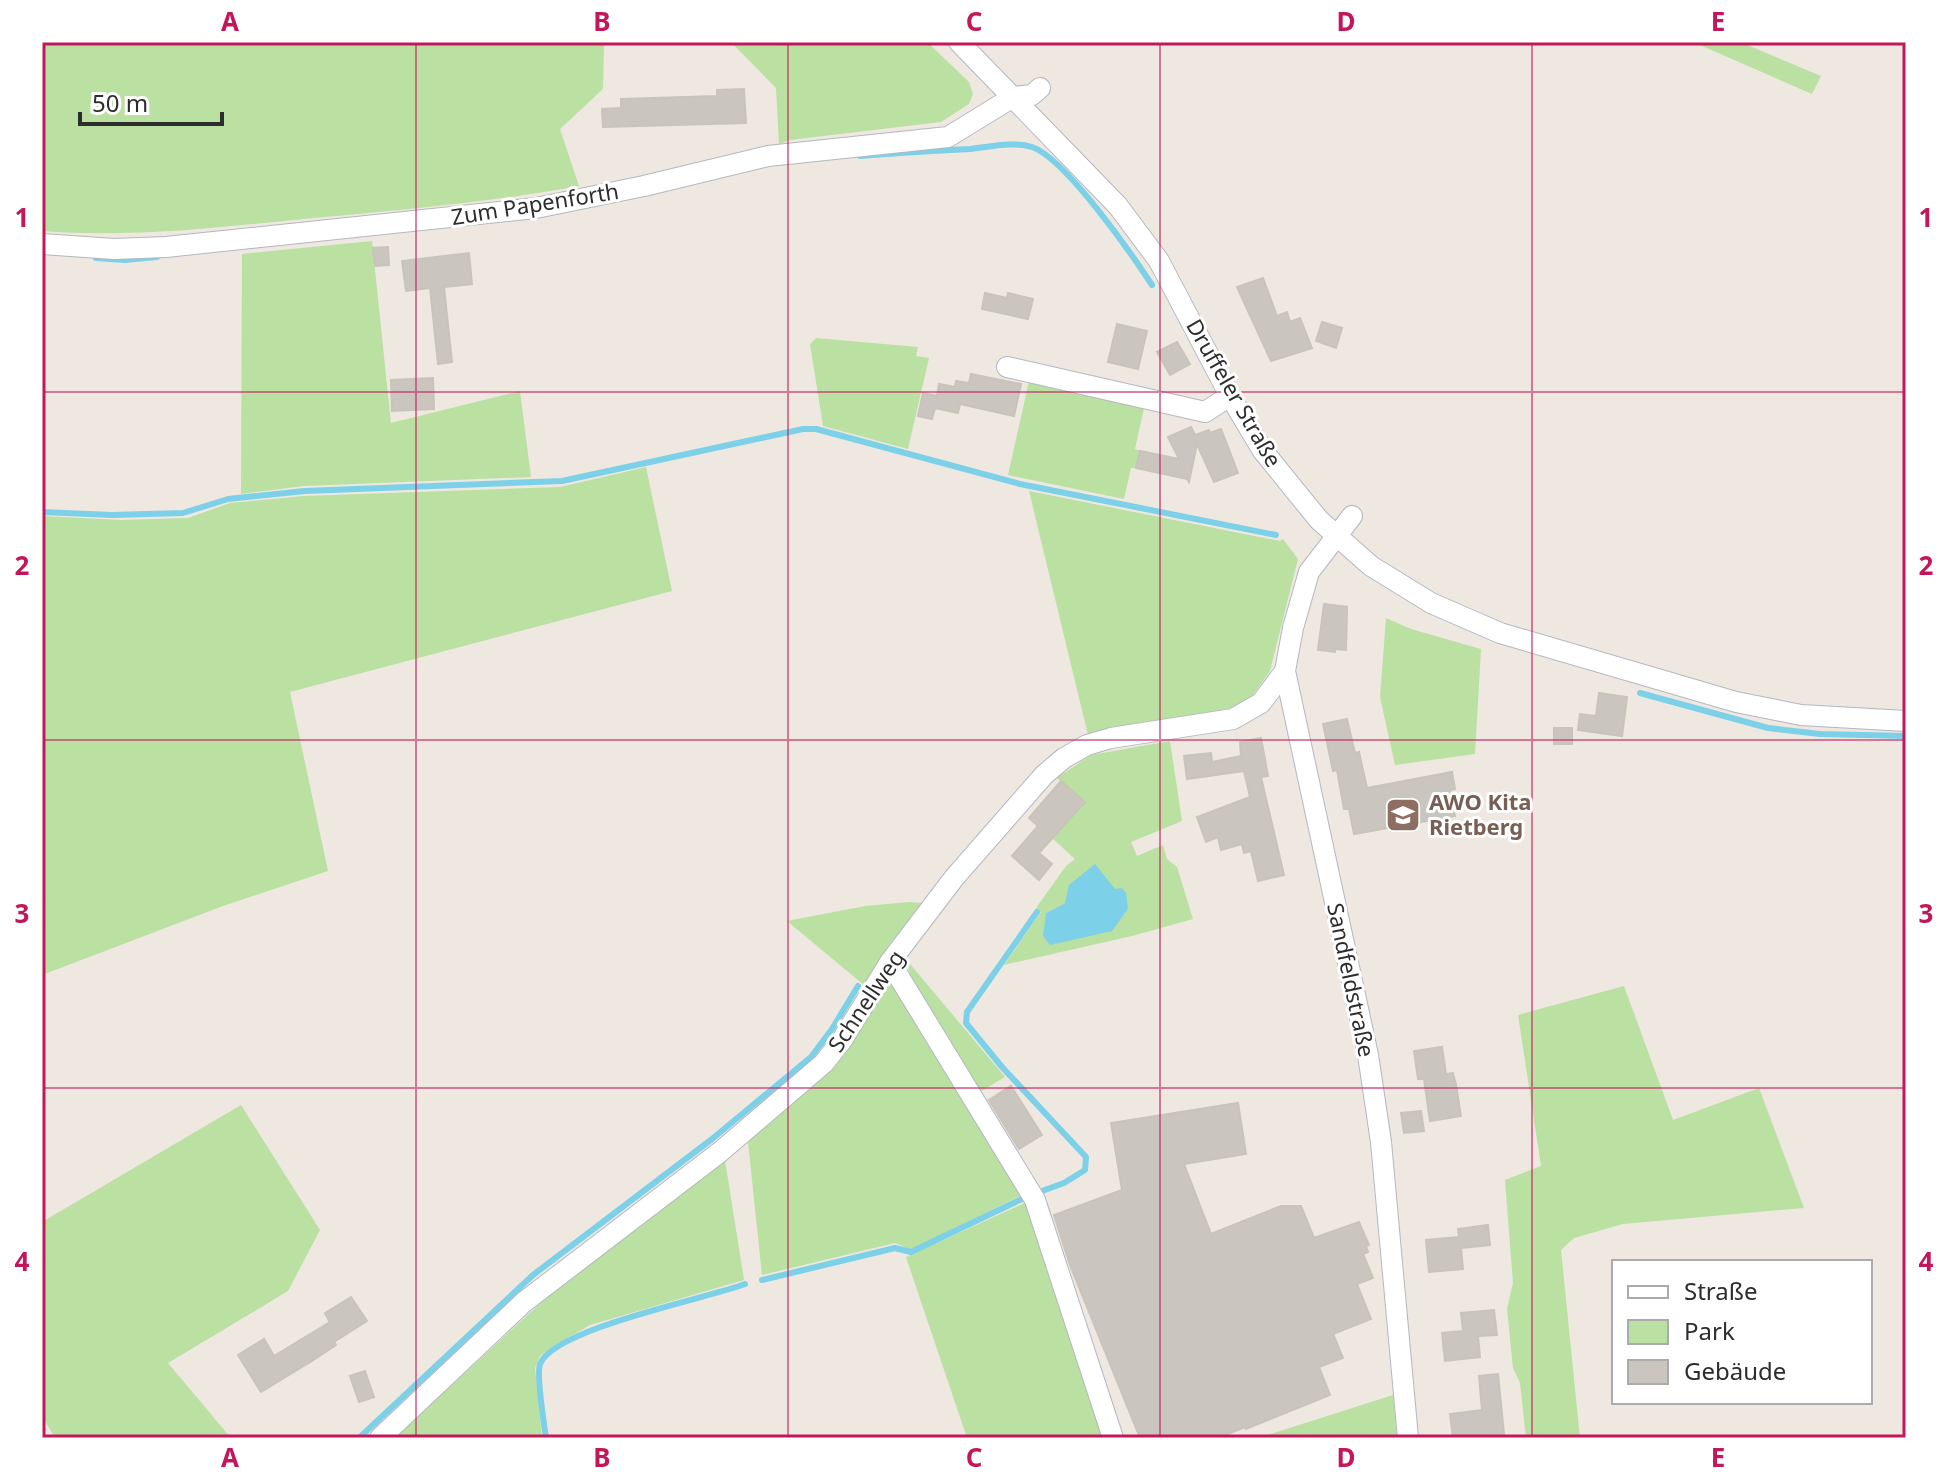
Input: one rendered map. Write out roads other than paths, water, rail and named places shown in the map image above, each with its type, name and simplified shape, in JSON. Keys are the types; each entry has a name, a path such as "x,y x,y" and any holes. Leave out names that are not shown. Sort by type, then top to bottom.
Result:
{"street":[{"name":"Druffeler Straße","path":"959,42 1118,206 1159,261 1230,396 1263,451 1296,495 1336,537 1371,566 1421,597 1500,633 1768,710 1906,721"},
{"name":"Zum Papenforth","path":"42,244 114,249 166,247 536,208 768,156 948,137 1013,97 1032,95 1040,88"},
{"path":"1007,367 1205,412 1230,396"},
{"name":"Sandfeldstraße","path":"1352,516 1309,572 1285,671 1370,1069 1381,1142 1408,1438"},
{"name":"Schnellweg","path":"380,1438 524,1302 720,1152 824,1063 842,1040 890,962 954,878 1044,775 1064,758 1087,745 1111,738 1233,719 1261,703 1285,671"},
{"path":"890,962 1035,1200 1113,1438"}],"water":[{"path":"1095,864 1115,889 1122,888 1126,893 1128,909 1112,931 1050,945 1043,936 1046,913 1065,903 1069,885"}],"waterway":[{"path":"860,156 1009,144 1032,147 1046,155 1079,187 1152,285"},
{"path":"96,258 125,260 157,257"},
{"path":"42,512 112,515 183,513 228,499 305,491 562,481 803,429 816,429 1020,484 1276,535"},
{"path":"1640,693 1768,728 1820,734 1906,736"},
{"path":"1037,912 967,1012 966,1023 1002,1067 1086,1157 1085,1170 1064,1183 1042,1191"},
{"path":"359,1438 533,1275 712,1139 811,1057 858,986"},
{"path":"762,1280 895,1248 911,1252 1026,1197"},
{"path":"546,1438 539,1370 551,1351 601,1327 745,1284"}],"place":[{"name":"AWO Kita Rietberg","path":"1403,815"}]}
